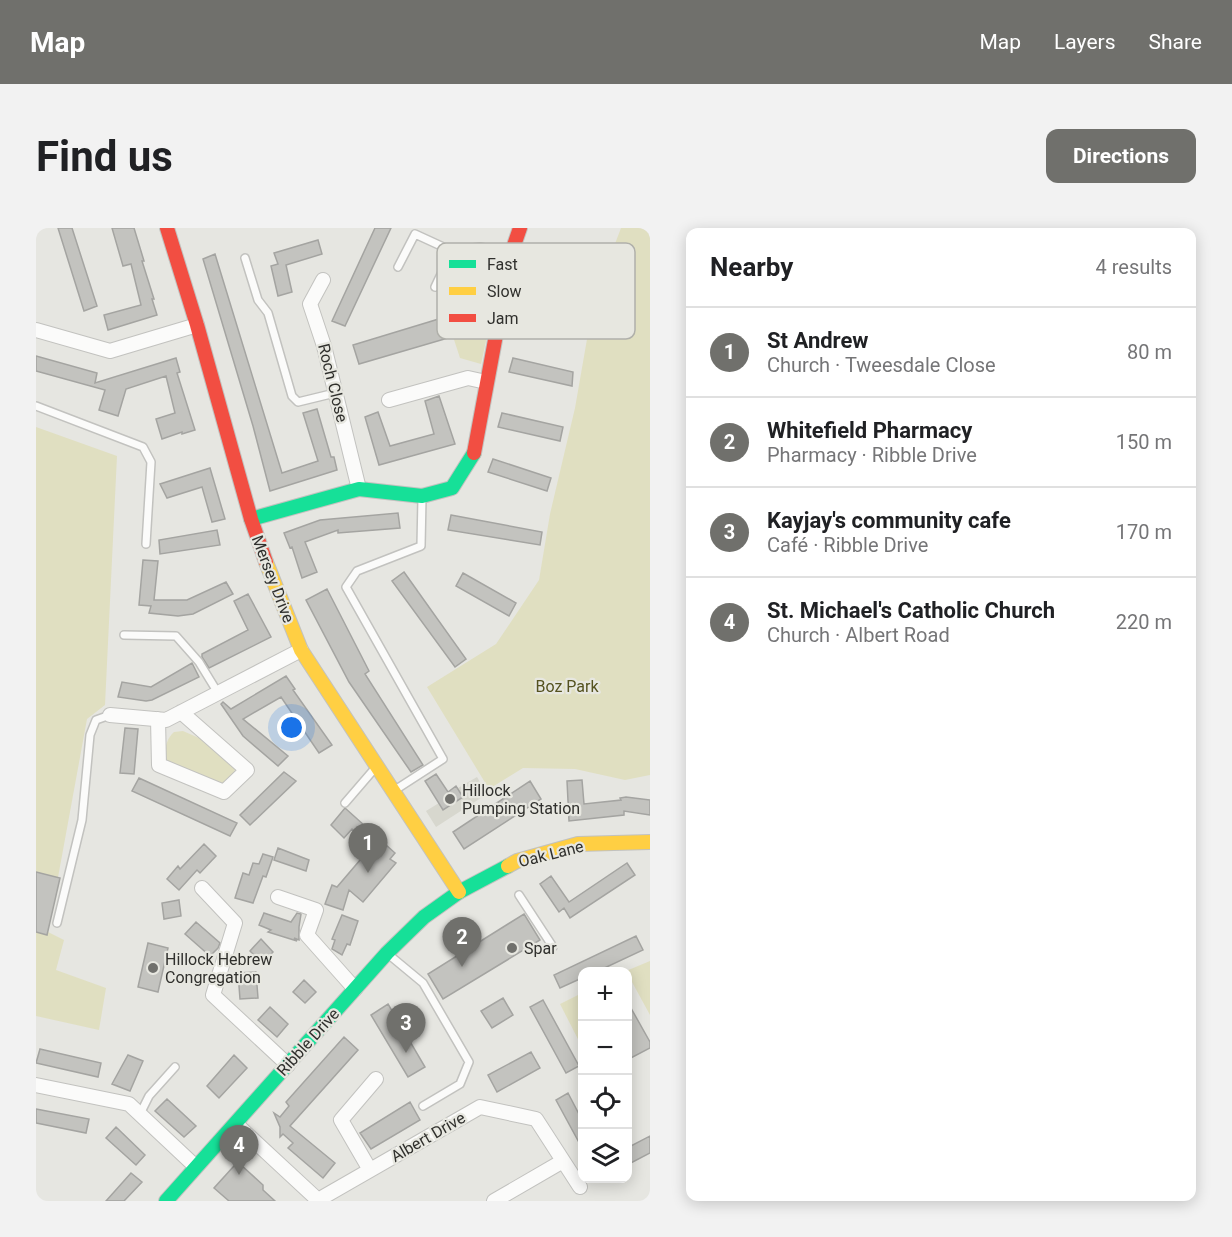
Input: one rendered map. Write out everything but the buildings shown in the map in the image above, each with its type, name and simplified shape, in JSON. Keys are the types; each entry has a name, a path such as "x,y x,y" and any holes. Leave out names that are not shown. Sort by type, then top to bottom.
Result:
{"street":[{"name":"Mersey Drive","path":"167,228 197,325 251,519 301,650 459,892"},
{"path":"515,243 520,228"},
{"name":"Roch Close","path":"322,280 310,304 324,346 359,489"},
{"path":"36,330 110,351 197,325"},
{"path":"251,519 359,489 422,496 452,488 476,450 494,339"},
{"path":"389,400 468,378 486,382"},
{"path":"110,715 166,720 301,650"},
{"path":"158,719 159,765 224,792 247,770 182,712"},
{"name":"Oak Lane","path":"459,892 517,861 578,844 650,842"},
{"path":"202,888 235,923 213,995 288,1065"},
{"name":"Ribble Drive","path":"166,1201 387,953 424,916 459,892"},
{"path":"278,897 316,910 307,935 356,989"},
{"path":"370,1170 341,1120 376,1079"},
{"path":"36,1084 129,1104 196,1167"},
{"name":"Albert Drive","path":"319,1201 480,1107 536,1119 580,1187"},
{"path":"236,1124 319,1201"},
{"path":"494,1201 563,1161"}],"lane":[{"path":"398,267 415,234 437,244"},
{"path":"245,258 258,300 268,313 292,396 298,402 335,393"},
{"path":"435,287 437,283"},
{"path":"36,406 143,447 151,462 146,544"},
{"path":"393,792 443,759 346,587 357,571 421,546 422,496"},
{"path":"124,635 176,636 199,662 218,693"},
{"path":"57,923 82,820 90,735 96,720 110,715"},
{"path":"345,803 376,766"},
{"path":"519,895 553,947"},
{"path":"387,953 423,983 469,1062 460,1084 423,1106"},
{"path":"140,1114 149,1096 176,1067"}],"shaded area":[{"path":"477,777 487,794 436,827 426,811 439,803 437,800 456,786 458,788"}],"green space":[{"name":"Boz Park","path":"621,228 650,228 650,775 625,780 575,769 523,768 489,789 427,687 496,644 539,580 550,514 575,408 587,339 635,339 635,243 615,243"},
{"path":"454,339 486,339 481,364 460,358"},
{"path":"36,427 117,456 105,705 87,719 48,932 64,940 56,970 106,988 99,1030 36,1016"},
{"path":"183,731 199,738 235,769 234,775 223,787 166,764 167,742 174,732"},
{"path":"650,961 650,1015 632,982 632,968"},
{"path":"578,995 578,1039 560,1004"}],"traffic: fast":[{"path":"251,519 359,489 422,496 452,488 474,453"},
{"path":"166,1201 387,953 424,917 459,892 508,866"}],"traffic: slow":[{"path":"266,562 301,650 459,892"},
{"path":"508,866 517,861 578,844 650,842"}],"traffic: jam":[{"path":"167,228 197,325 251,519 266,562"},
{"path":"515,243 520,228"},
{"path":"474,453 495,339"}],"place":[{"name":"Hillock Pumping Station","path":"450,799"},
{"name":"St Andrew","path":"368,873"},
{"name":"Spar","path":"512,948"},
{"name":"Whitefield Pharmacy","path":"462,967"},
{"name":"Hillock Hebrew Congregation","path":"153,968"},
{"name":"Kayjay's community cafe","path":"406,1053"},
{"name":"St. Michael's Catholic Church","path":"239,1175"}]}
